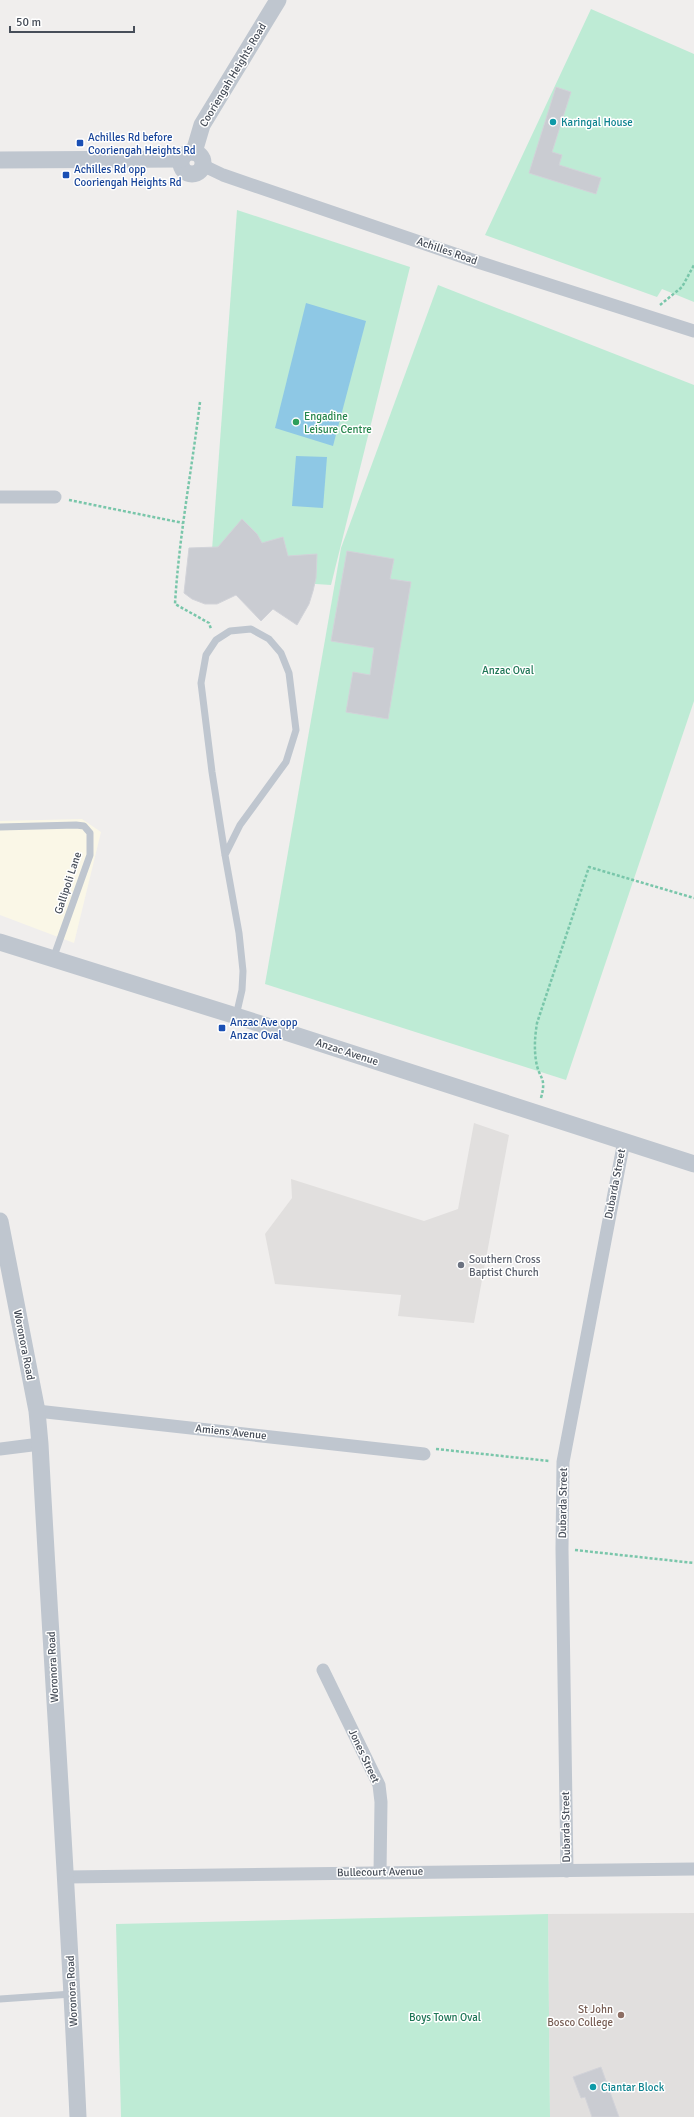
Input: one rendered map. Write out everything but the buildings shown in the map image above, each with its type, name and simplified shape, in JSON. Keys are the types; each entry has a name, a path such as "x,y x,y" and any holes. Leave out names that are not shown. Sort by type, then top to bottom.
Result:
{"street":[{"name":"Cooriengah Heights Road","path":"192,159 202,125 278,0"},
{"name":"Achilles Road","path":"0,160 192,159 223,176 463,257 694,331"},
{"path":"0,497 55,497"},
{"name":"Anzac Avenue","path":"0,942 236,1016 694,1164"},
{"name":"Dubarda Street","path":"567,1871 562,1549 563,1462 624,1141"},
{"name":"Woronora Road","path":"0,1221 37,1411 40,1444 52,1669 67,1877 78,2117"},
{"name":"Amiens Avenue","path":"37,1411 424,1454"},
{"path":"0,1449 40,1444"},
{"name":"Jones Street","path":"323,1670 379,1785 381,1802 380,1872"},
{"name":"Bullecourt Avenue","path":"67,1877 694,1869"}],"lane":[{"path":"225,855 240,825 286,762 296,730 289,673 281,653 269,639 250,629 230,631 216,640 206,655 201,683 225,855 244,971 242,990 236,1016"},
{"name":"Gallipoli Lane","path":"0,827 76,825 84,826 90,833 90,855 53,959"},
{"path":"0,1998 72,1994"}],"path":[{"path":"646,315 682,287 694,264"},
{"path":"200,402 178,556 175,604 209,623 216,640"},
{"path":"55,497 183,523"},
{"path":"536,1113 545,1084 536,1063 534,1044 537,1023 589,867 694,898"},
{"path":"424,1454 436,1448 563,1462"},
{"path":"562,1549 694,1563"}],"shaded area":[{"path":"82,819 101,832 74,943 0,915 0,821"},
{"path":"474,1123 509,1135 474,1323 398,1316 401,1295 275,1284 265,1234 292,1198 291,1179 424,1221 458,1209"},
{"name":"St John Bosco College","path":"694,1913 694,2117 550,2117 548,1914"}],"green space":[{"path":"591,9 694,54 694,302 662,289 657,297 485,235"},
{"name":"Engadine Leisure Centre","path":"237,210 410,267 331,585 210,577"},
{"name":"Anzac Oval","path":"438,285 694,385 694,701 566,1080 265,984 341,548"},
{"name":"Boys Town Oval","path":"548,1914 550,2117 121,2117 116,1924"}],"water":[{"path":"306,303 366,321 333,446 275,428"},
{"path":"296,456 327,457 323,508 292,506"}],"place":[{"name":"Karingal House","path":"553,122"},
{"name":"Achilles Rd before Cooriengah Heights Rd","path":"80,143"},
{"name":"Achilles Rd opp Cooriengah Heights Rd","path":"66,175"},
{"name":"Engadine Leisure Centre","path":"296,422"},
{"name":"Anzac Ave opp Anzac Oval","path":"222,1028"},
{"name":"Southern Cross Baptist Church","path":"461,1265"},
{"name":"St John Bosco College","path":"621,2015"},
{"name":"Ciantar Block","path":"593,2087"}]}
